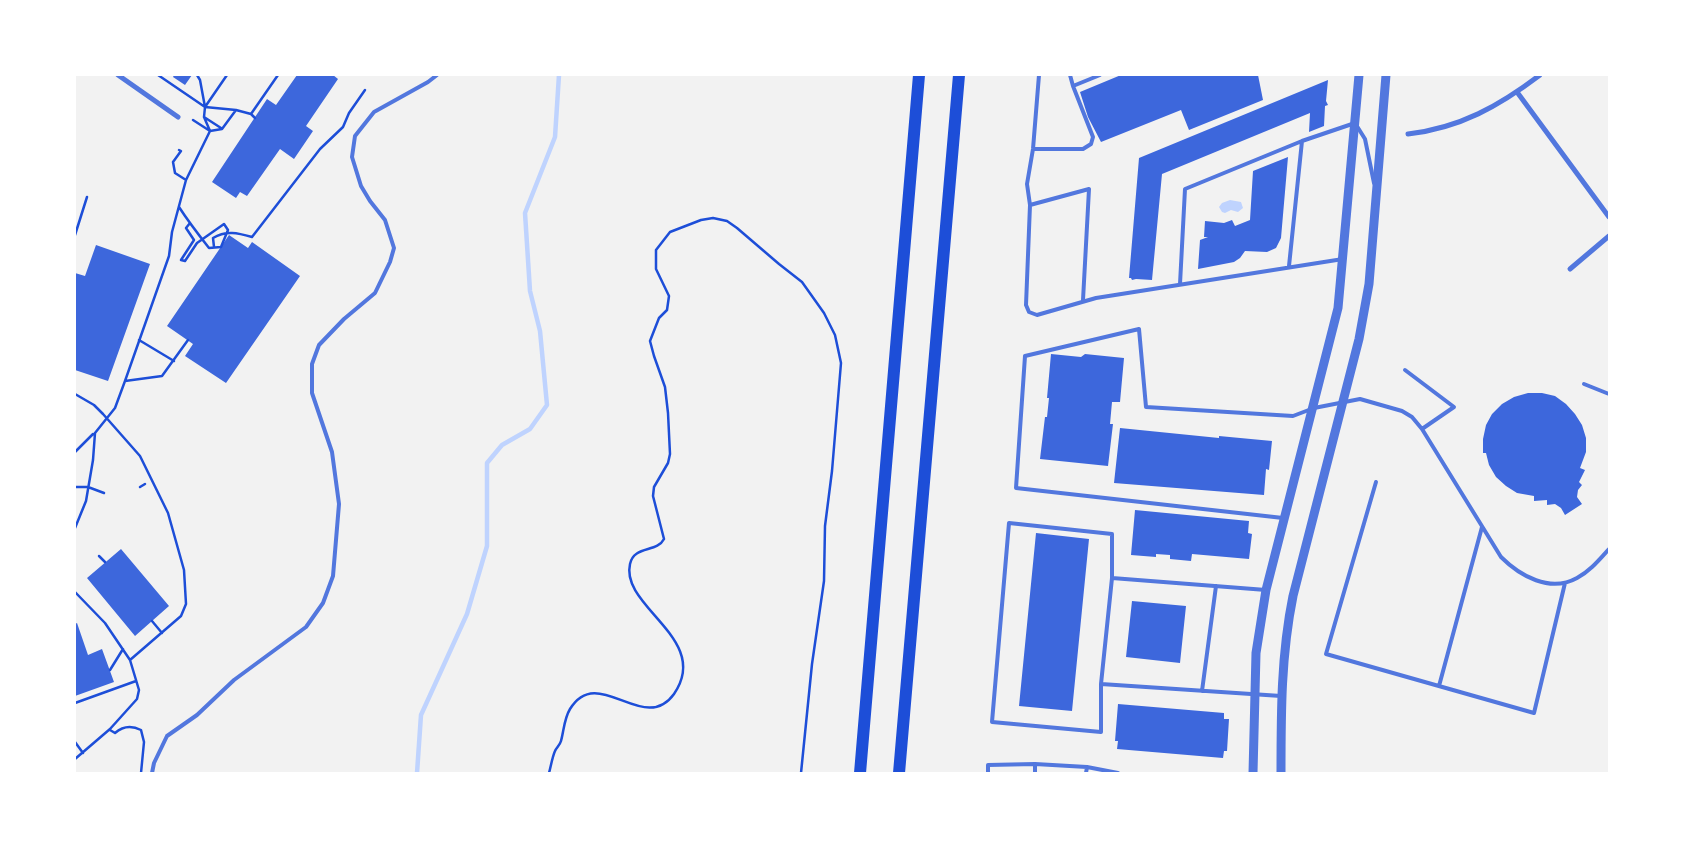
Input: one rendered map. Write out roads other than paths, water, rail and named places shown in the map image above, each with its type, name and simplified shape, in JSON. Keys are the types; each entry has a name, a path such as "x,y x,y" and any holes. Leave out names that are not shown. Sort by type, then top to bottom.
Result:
{"highway":[{"path":"860,773 919,75"},
{"path":"899,773 959,75"}],"street":[{"path":"118,75 178,117"},
{"path":"1253,773 1256,653 1266,590 1338,308 1359,75"},
{"path":"1281,773 1283,654 1293,596 1364,314 1369,284 1386,75"},
{"path":"1408,134 1431,132 1463,121 1492,108 1540,75"},
{"path":"1517,92 1609,217"},
{"path":"1570,269 1609,236"}],"lane":[{"path":"152,773 154,763 168,736 197,715 234,680 306,628 324,603 333,576 339,504 332,452 312,393 312,364 320,345 344,319 375,293 390,262 394,248 384,220 362,186 352,157 355,136 374,112 437,75"},
{"path":"1039,75 1033,149 1027,184 1030,205 1026,305 1029,312 1037,315 1084,300 1289,266 1343,259"},
{"path":"1033,149 1083,149 1091,144 1093,137 1070,75"},
{"path":"1073,86 1100,75"},
{"path":"1180,284 1185,190 1302,141 1355,123 1365,140 1376,193"},
{"path":"1289,266 1302,141"},
{"path":"1030,205 1089,189 1084,300"},
{"path":"1285,518 1016,488 1026,356 1139,329 1146,407 1293,416 1314,408 1360,399 1402,411 1412,417 1422,429 1501,557 1512,568 1524,576 1537,581 1565,583 1577,578 1590,569 1609,550"},
{"path":"1405,370 1454,407 1422,429"},
{"path":"1584,384 1609,394"},
{"path":"1376,482 1326,654 1534,713 1565,583"},
{"path":"1009,523 1112,534 1112,578 1101,684 1101,732 992,722 1009,523"},
{"path":"1439,686 1482,527"},
{"path":"1112,578 1266,590"},
{"path":"1202,691 1216,586"},
{"path":"1101,684 1281,696"},
{"path":"1035,764 1035,773"},
{"path":"988,773 988,765 1035,764 1087,766 1118,773"},
{"path":"1086,773 1087,766"}],"water":[{"path":"1230,200 1241,202 1243,208 1238,212 1231,210 1225,213 1222,212 1219,207 1222,203"}],"waterway":[{"path":"417,773 421,715 467,614 487,546 487,463 502,445 530,429 547,405 540,331 530,291 525,213 555,137 559,75"}]}
